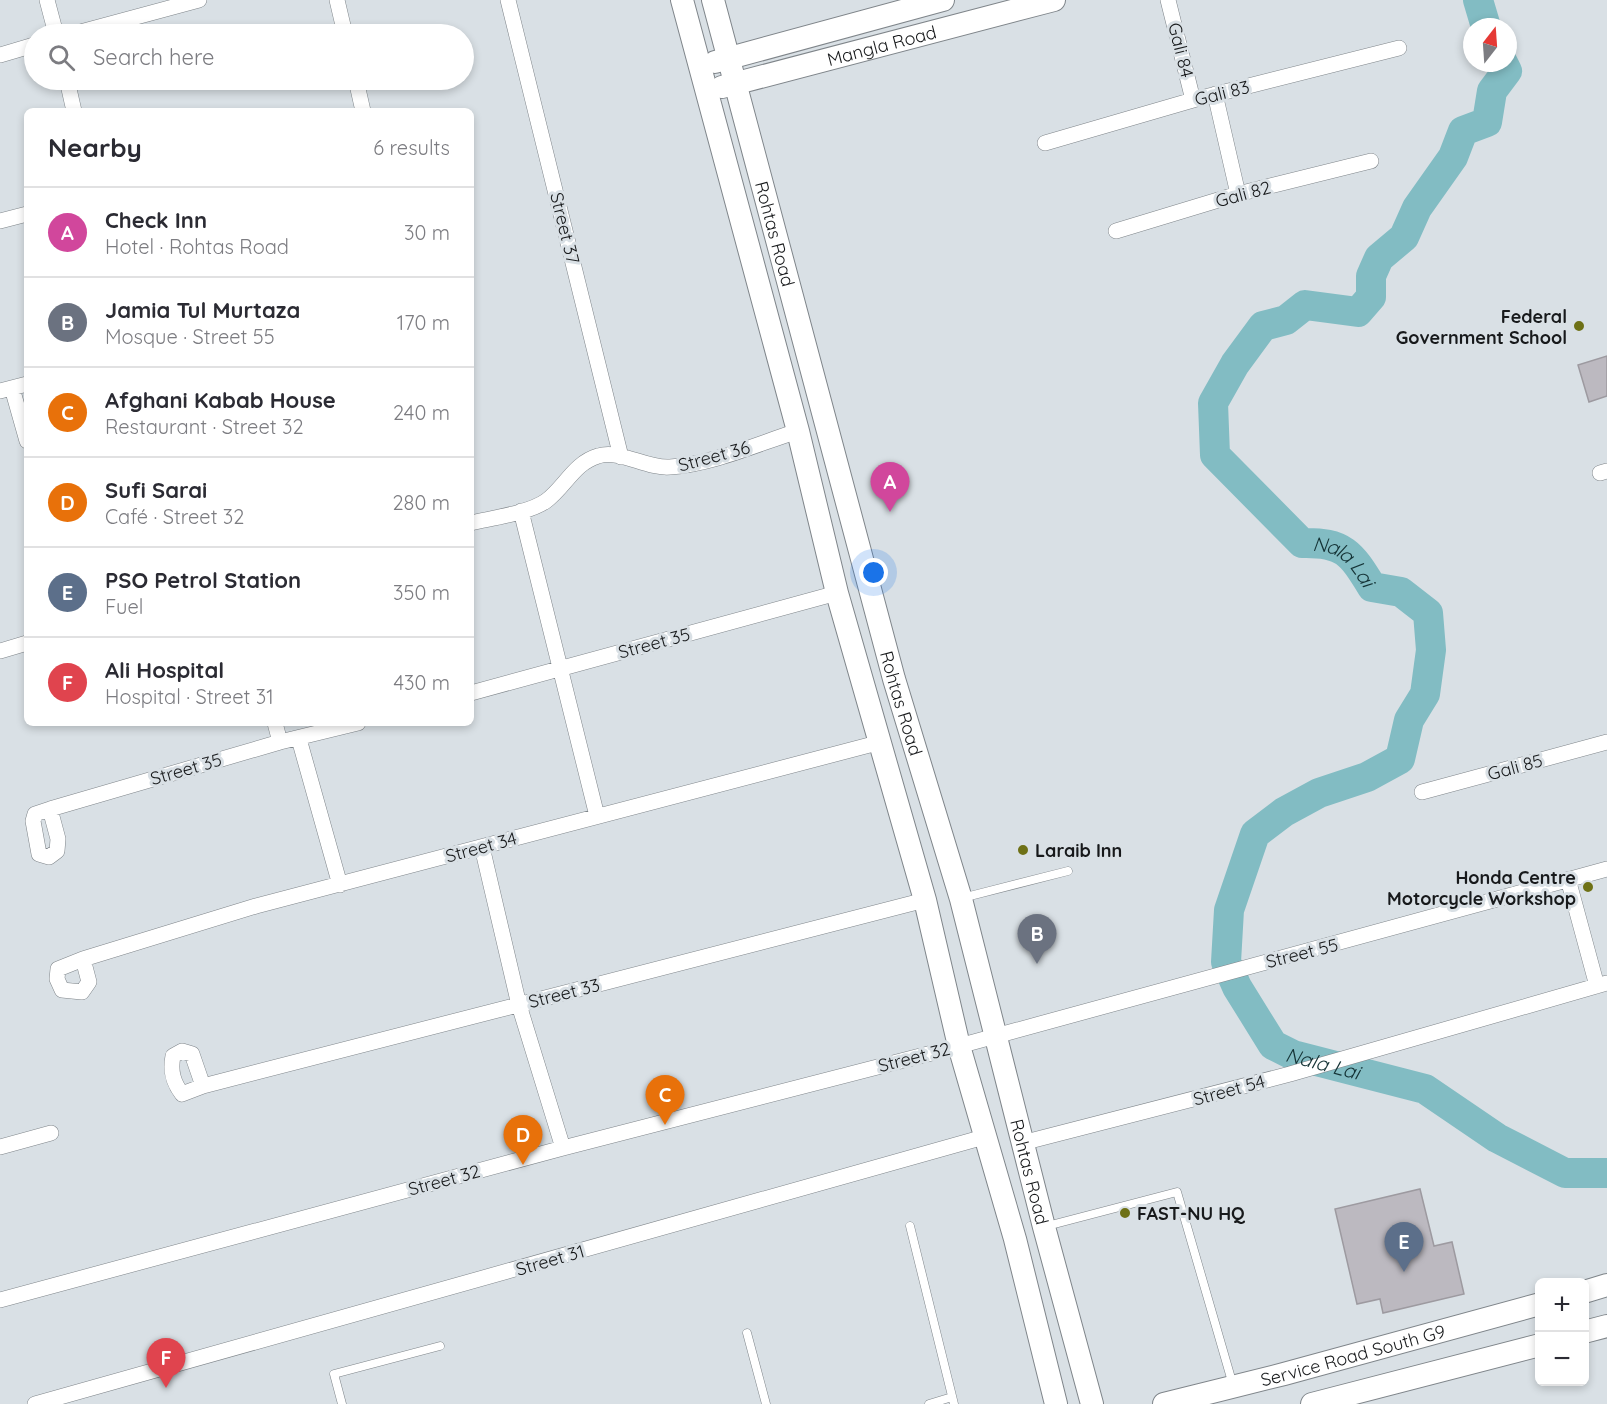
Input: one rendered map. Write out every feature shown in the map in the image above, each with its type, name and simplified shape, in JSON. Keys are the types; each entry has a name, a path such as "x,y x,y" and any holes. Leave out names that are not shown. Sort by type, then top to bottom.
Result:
{"main road":[{"name":"Rohtas Road","path":"682,0 709,92 798,431 837,593 925,900 958,1046 1015,1239 1056,1404"},
{"name":"Rohtas Road","path":"713,0 894,679 961,899 1022,1143 1092,1404"},
{"name":"Mangla Road","path":"702,66 943,0"},
{"name":"Mangla Road","path":"709,92 734,82 1054,0"},
{"path":"1015,1239 1045,1231"},
{"path":"1589,1290 1607,1285"},
{"name":"Service Road South G9","path":"1164,1404 1535,1305"},
{"path":"1589,1331 1607,1326"},
{"name":"Service Road South G9","path":"1312,1404 1535,1346"}],"street":[{"path":"47,0 53,24"},
{"path":"110,24 199,0"},
{"path":"338,0 343,24"},
{"name":"Street 37","path":"508,0 621,457"},
{"name":"Gali 84","path":"1168,0 1193,100"},
{"path":"0,55 24,48"},
{"name":"Gali 83","path":"1045,143 1215,94 1399,48"},
{"path":"69,90 73,108"},
{"path":"358,90 362,108"},
{"name":"Gali 84","path":"1215,94 1238,194"},
{"name":"Gali 82","path":"1116,231 1238,194 1371,161"},
{"path":"0,221 24,215"},
{"path":"13,388 24,430"},
{"name":"Street 36","path":"474,522 521,511 546,501 568,476 599,455 621,457 639,464 668,468 697,463 798,431"},
{"path":"521,511 597,816"},
{"name":"Street 35","path":"474,692 837,593"},
{"path":"0,651 24,644"},
{"path":"276,726 280,742"},
{"name":"Street 35","path":"50,809 280,742 347,726"},
{"path":"299,739 340,885"},
{"name":"Street 34","path":"83,959 256,906 881,742"},
{"name":"Gali 85","path":"1422,792 1607,742"},
{"path":"482,847 519,1005 563,1148"},
{"name":"Street 55","path":"995,1034 1398,928 1607,869"},
{"path":"1568,879 1602,984"},
{"name":"Street 33","path":"203,1086 925,900"},
{"name":"Street 54","path":"1022,1143 1290,1074 1602,984"},
{"name":"Street 32","path":"0,1300 563,1148 958,1046 995,1034"},
{"path":"0,1147 51,1133"},
{"name":"Street 31","path":"35,1404 984,1137"}],"lane":[{"path":"961,899 1068,871"},
{"path":"1045,1231 1177,1192 1234,1387"},
{"path":"910,1226 953,1401 929,1404"},
{"path":"747,1333 766,1404"},
{"path":"342,1404 334,1374 440,1346"}],"building":[{"name":"Federal Government School","path":"1607,356 1607,396 1589,402 1578,365"},
{"path":"1420,1189 1434,1246 1452,1242 1464,1294 1383,1313 1380,1299 1357,1304 1335,1209"}],"waterway":[{"name":"Nala Lai","path":"1478,0 1483,18"},
{"name":"Nala Lai","path":"1506,72 1492,91 1487,122 1463,131 1453,157 1417,208 1404,237 1379,258 1371,276 1371,297 1358,312 1305,305 1286,320 1263,326 1235,364 1213,403 1215,455 1302,543 1328,545 1345,552 1352,558 1372,587 1401,592 1428,613 1431,650 1425,694 1409,720 1400,759 1367,777 1319,793 1284,812 1255,834 1229,910 1226,962 1237,987 1273,1045 1293,1055 1425,1089 1497,1138 1565,1173 1607,1173"}],"place":[{"name":"Federal Government School","path":"1579,326"},
{"name":"Check Inn","path":"890,512"},
{"name":"Laraib Inn","path":"1023,850"},
{"name":"Honda Centre Motorcycle Workshop","path":"1588,887"},
{"name":"Jamia Tul Murtaza","path":"1037,964"},
{"name":"Afghani Kabab House","path":"665,1125"},
{"name":"Sufi Sarai","path":"523,1165"},
{"name":"FAST-NU HQ","path":"1125,1213"},
{"name":"PSO Petrol Station","path":"1404,1272"},
{"name":"Ali Hospital","path":"166,1388"}]}
